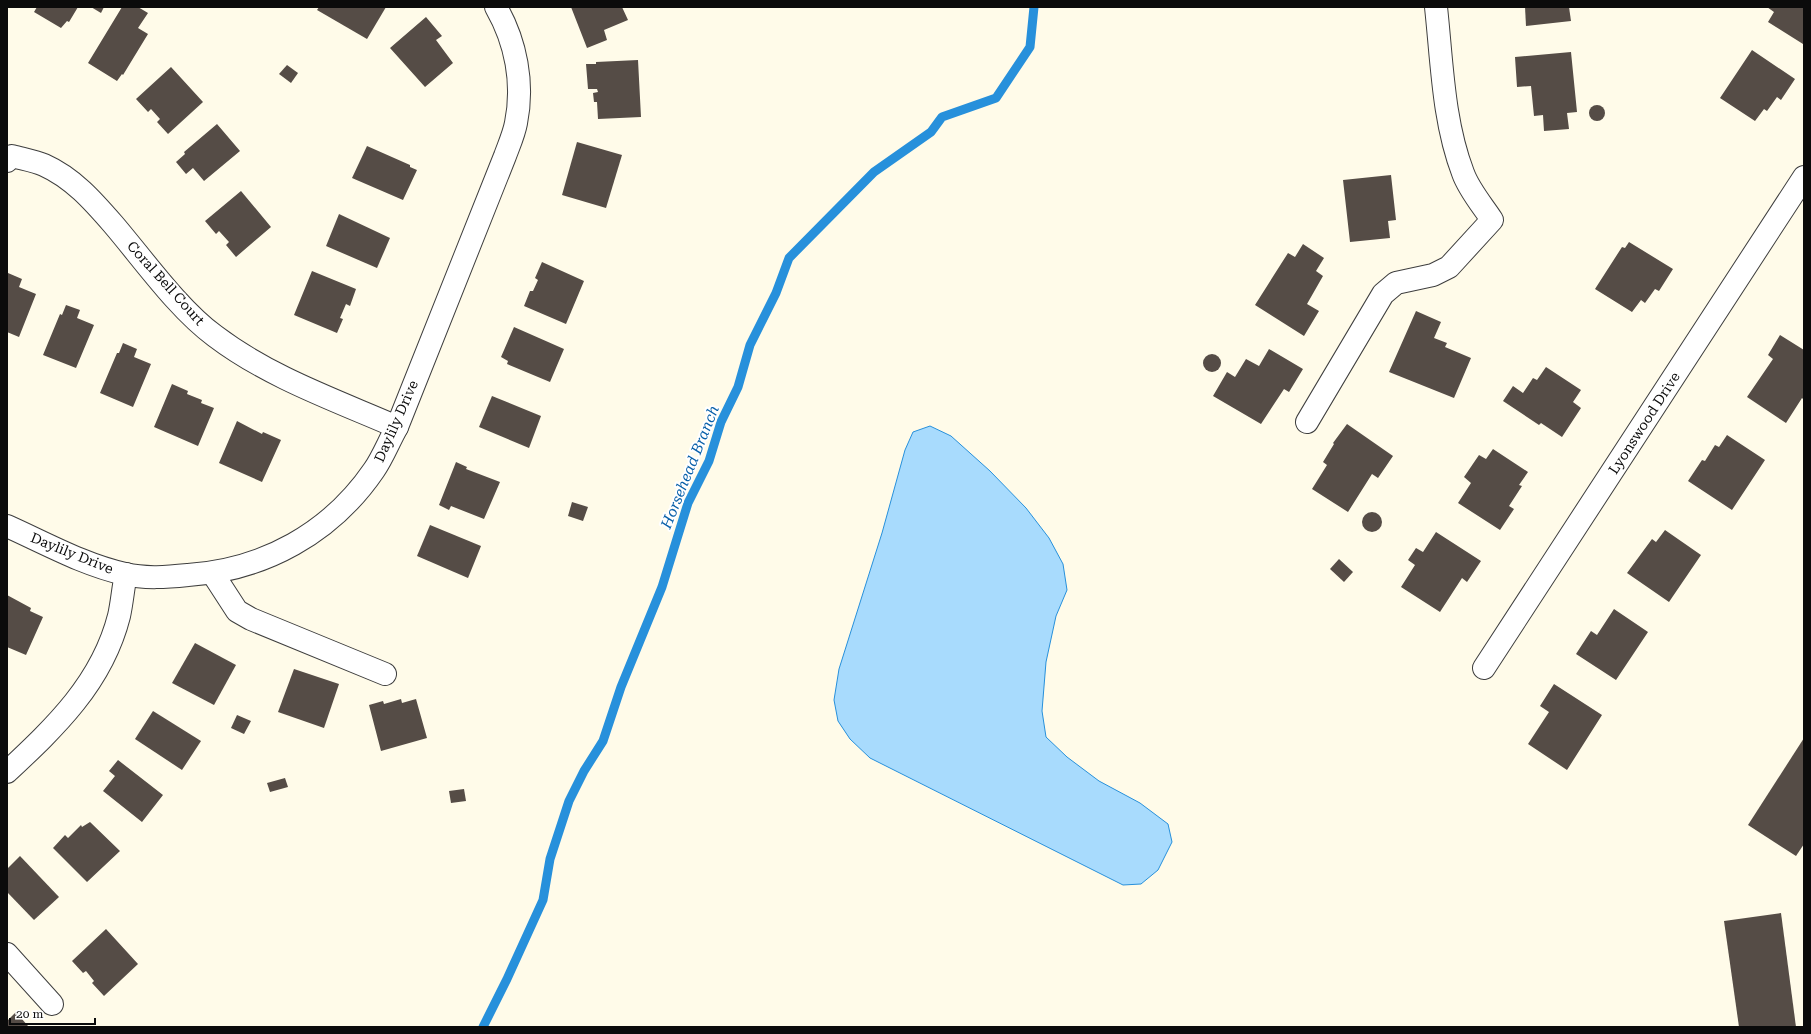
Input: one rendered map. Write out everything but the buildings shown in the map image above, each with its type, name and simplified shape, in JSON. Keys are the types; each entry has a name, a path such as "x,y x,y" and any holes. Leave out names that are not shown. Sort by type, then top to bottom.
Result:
{"street":[{"name":"Daylily Drive","path":"7,526 78,558 126,574 168,577 212,574 247,566 286,550 323,525 350,500 375,469 397,427 505,156 516,124 519,92 517,60 506,25 496,7"},
{"path":"1307,422 1383,294 1396,283 1433,275 1449,267 1492,220 1463,174 1453,138 1446,101 1436,7"},
{"name":"Coral Bell Court","path":"10,158 44,165 87,194 184,308 214,336 271,372 397,427"},
{"name":"Lyonswood Drive","path":"1484,668 1804,178"},
{"path":"7,772 69,712 90,682 108,648 119,616 126,574"},
{"path":"212,574 237,611 251,619 385,674"},
{"path":"7,954 52,1004"}],"water":[{"path":"930,426 951,436 990,471 1026,508 1049,538 1063,564 1067,590 1056,616 1046,662 1042,711 1046,737 1067,757 1099,781 1140,803 1168,824 1172,842 1158,870 1141,884 1123,885 870,758 850,739 838,721 834,700 839,669 882,533 905,450 913,432"}],"waterway":[{"name":"Horsehead Branch","path":"483,1027 543,900 550,859 569,801 584,771 603,741 621,687 662,587 688,503 709,461 721,422 738,387 750,345 776,293 789,258 874,172 931,132 942,117 996,98 1030,47 1034,7"}]}
